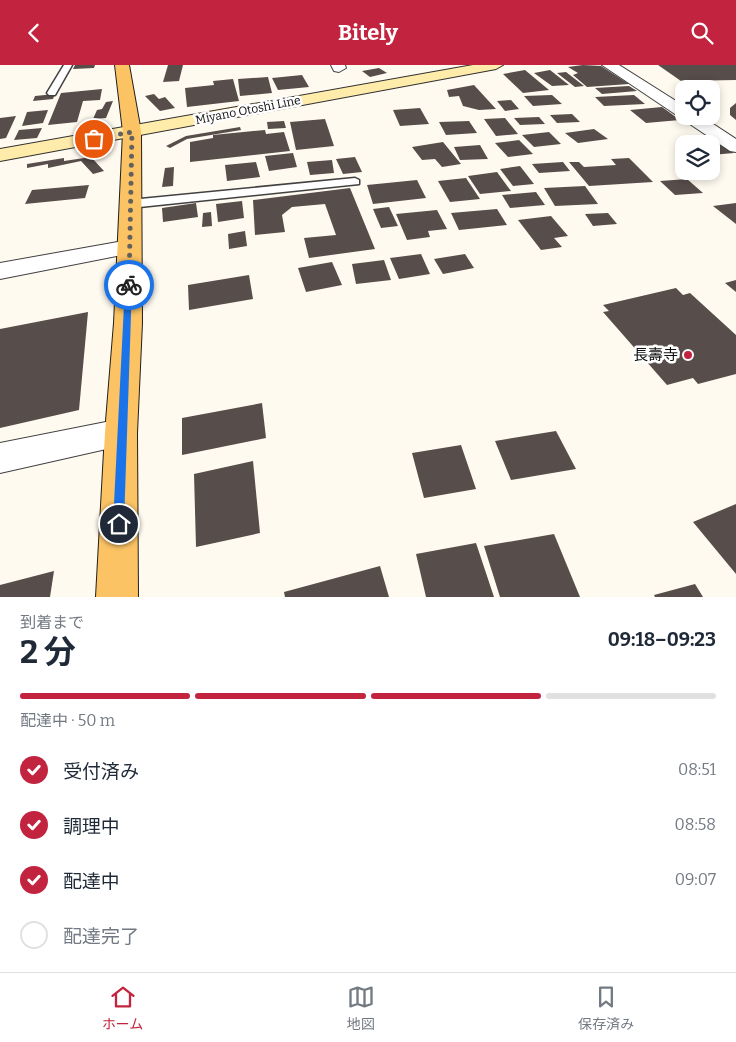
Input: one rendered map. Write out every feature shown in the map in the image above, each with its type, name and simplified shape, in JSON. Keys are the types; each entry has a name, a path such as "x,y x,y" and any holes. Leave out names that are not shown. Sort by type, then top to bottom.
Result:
{"main road":[{"path":"117,597 121,433 128,323 132,132 122,65"},
{"name":"Miyano Otoshi Line","path":"0,155 488,66"}],"street":[{"path":"609,65 675,107"},
{"path":"703,125 736,147"},
{"path":"0,271 129,247"},
{"path":"0,458 121,433"}],"lane":[{"path":"52,93 68,65"},
{"path":"130,204 355,182"}],"building":[{"path":"75,65 95,65 94,68 73,69"},
{"path":"168,65 183,65 179,81 163,82"},
{"path":"583,65 601,66 629,84 587,87 573,75 578,73 568,67"},
{"path":"658,65 736,65 736,80 680,80"},
{"path":"379,68 387,73 370,77 362,71"},
{"path":"525,70 549,90 523,93 503,74"},
{"path":"550,70 569,85 552,86 534,73"},
{"path":"566,72 584,86 575,87 557,73"},
{"path":"302,75 309,87 278,90 272,78"},
{"path":"268,77 272,93 240,96 238,79"},
{"path":"233,79 239,101 187,107 185,88 214,85 213,81"},
{"path":"474,85 496,109 479,110 463,106 459,96 449,97 447,90"},
{"path":"629,86 637,91 602,94 595,88"},
{"path":"102,89 100,100 83,101 77,122 48,125 61,93"},
{"path":"55,94 53,99 33,101 35,96"},
{"path":"154,94 159,99 165,97 175,108 160,111 145,96"},
{"path":"552,95 562,104 533,106 524,96"},
{"path":"634,95 645,104 604,106 595,97"},
{"path":"511,100 519,109 505,111 497,101"},
{"path":"113,101 106,118 93,119 97,110 102,109 106,102"},
{"path":"736,103 736,120 730,115 730,108"},
{"path":"662,107 675,116 675,120 646,123 630,110"},
{"path":"420,108 429,124 400,126 393,110"},
{"path":"48,110 43,123 22,126 27,112"},
{"path":"572,114 580,122 557,123 550,115"},
{"path":"16,116 6,138 0,139 0,118"},
{"path":"539,117 545,124 520,125 514,118"},
{"path":"505,118 518,134 496,136 484,119"},
{"path":"325,119 334,146 296,150 290,122"},
{"path":"284,121 286,128 268,129 267,122"},
{"path":"469,121 477,133 446,135 439,122"},
{"path":"240,127 241,130 187,139 170,148 166,146 186,136"},
{"path":"42,128 37,138 14,140 19,130"},
{"path":"594,129 608,139 578,143 565,133"},
{"path":"265,130 266,134 284,132 290,151 190,162 190,142 213,138 213,135"},
{"path":"549,132 561,144 534,147 522,135"},
{"path":"519,140 533,154 508,157 495,143"},
{"path":"443,142 461,164 442,167 435,159 422,160 412,147"},
{"path":"480,145 488,159 460,160 454,147"},
{"path":"720,145 723,145 734,153 720,154"},
{"path":"293,153 297,167 269,171 265,156"},
{"path":"91,157 104,171 93,174 81,161 48,168 48,164 27,168 27,164 64,158 64,161"},
{"path":"355,157 362,172 343,174 336,159"},
{"path":"629,158 653,182 589,186 569,162 579,162 584,167 616,165 611,159"},
{"path":"332,160 334,173 310,175 307,162"},
{"path":"256,162 260,177 227,181 225,165"},
{"path":"563,162 570,171 539,173 532,164"},
{"path":"520,166 534,184 513,186 500,169"},
{"path":"174,167 173,186 162,187 165,168"},
{"path":"497,172 511,191 480,194 468,176"},
{"path":"466,178 480,199 450,202 438,181"},
{"path":"417,180 426,198 373,204 367,185"},
{"path":"688,180 703,193 675,195 660,181"},
{"path":"89,185 85,198 25,204 32,190"},
{"path":"585,186 598,204 555,206 544,188"},
{"path":"350,188 375,249 309,258 304,238 336,235 325,204 292,207 282,215 285,232 255,235 253,200"},
{"path":"536,192 545,205 510,208 502,195"},
{"path":"242,201 244,218 218,222 216,204"},
{"path":"196,203 198,217 163,222 162,208"},
{"path":"736,203 736,224 713,206"},
{"path":"389,207 398,226 381,228 373,209"},
{"path":"497,209 507,225 459,230 451,213"},
{"path":"437,210 447,229 428,231 430,237 407,240 396,214"},
{"path":"211,212 212,226 202,227 203,213"},
{"path":"608,213 617,224 593,226 585,214"},
{"path":"551,216 568,236 554,238 562,247 541,250 518,220"},
{"path":"245,231 247,246 229,249 228,234"},
{"path":"421,254 430,274 399,279 390,258"},
{"path":"465,254 474,268 443,274 434,259"},
{"path":"384,260 391,280 356,284 352,264"},
{"path":"332,262 342,285 306,292 298,268"},
{"path":"249,275 253,299 189,310 188,285"},
{"path":"736,280 736,292 725,283"},
{"name":"長壽寺","path":"676,288 683,295 690,293 736,335 736,374 698,384 693,378 667,385 603,312 609,311 603,305"},
{"path":"88,312 79,410 0,428 0,329"},
{"path":"262,403 266,438 182,455 182,418"},
{"path":"556,431 576,469 511,480 495,441"},
{"path":"461,445 476,489 424,498 412,453"},
{"path":"253,461 260,533 196,547 194,474"},
{"path":"736,504 736,574 693,522"},
{"path":"554,534 580,597 500,597 484,546"},
{"path":"476,543 494,597 426,597 416,554"},
{"path":"380,566 389,597 285,597 284,592"},
{"path":"54,571 50,597 0,597 0,585"},
{"path":"695,584 703,597 655,597 654,595"}],"way so far":[{"path":"94,139 132,132 129,285"}],"place":[{"name":"長壽寺","path":"688,355"}],"route":[{"path":"119,524 121,433 129,285"}]}
